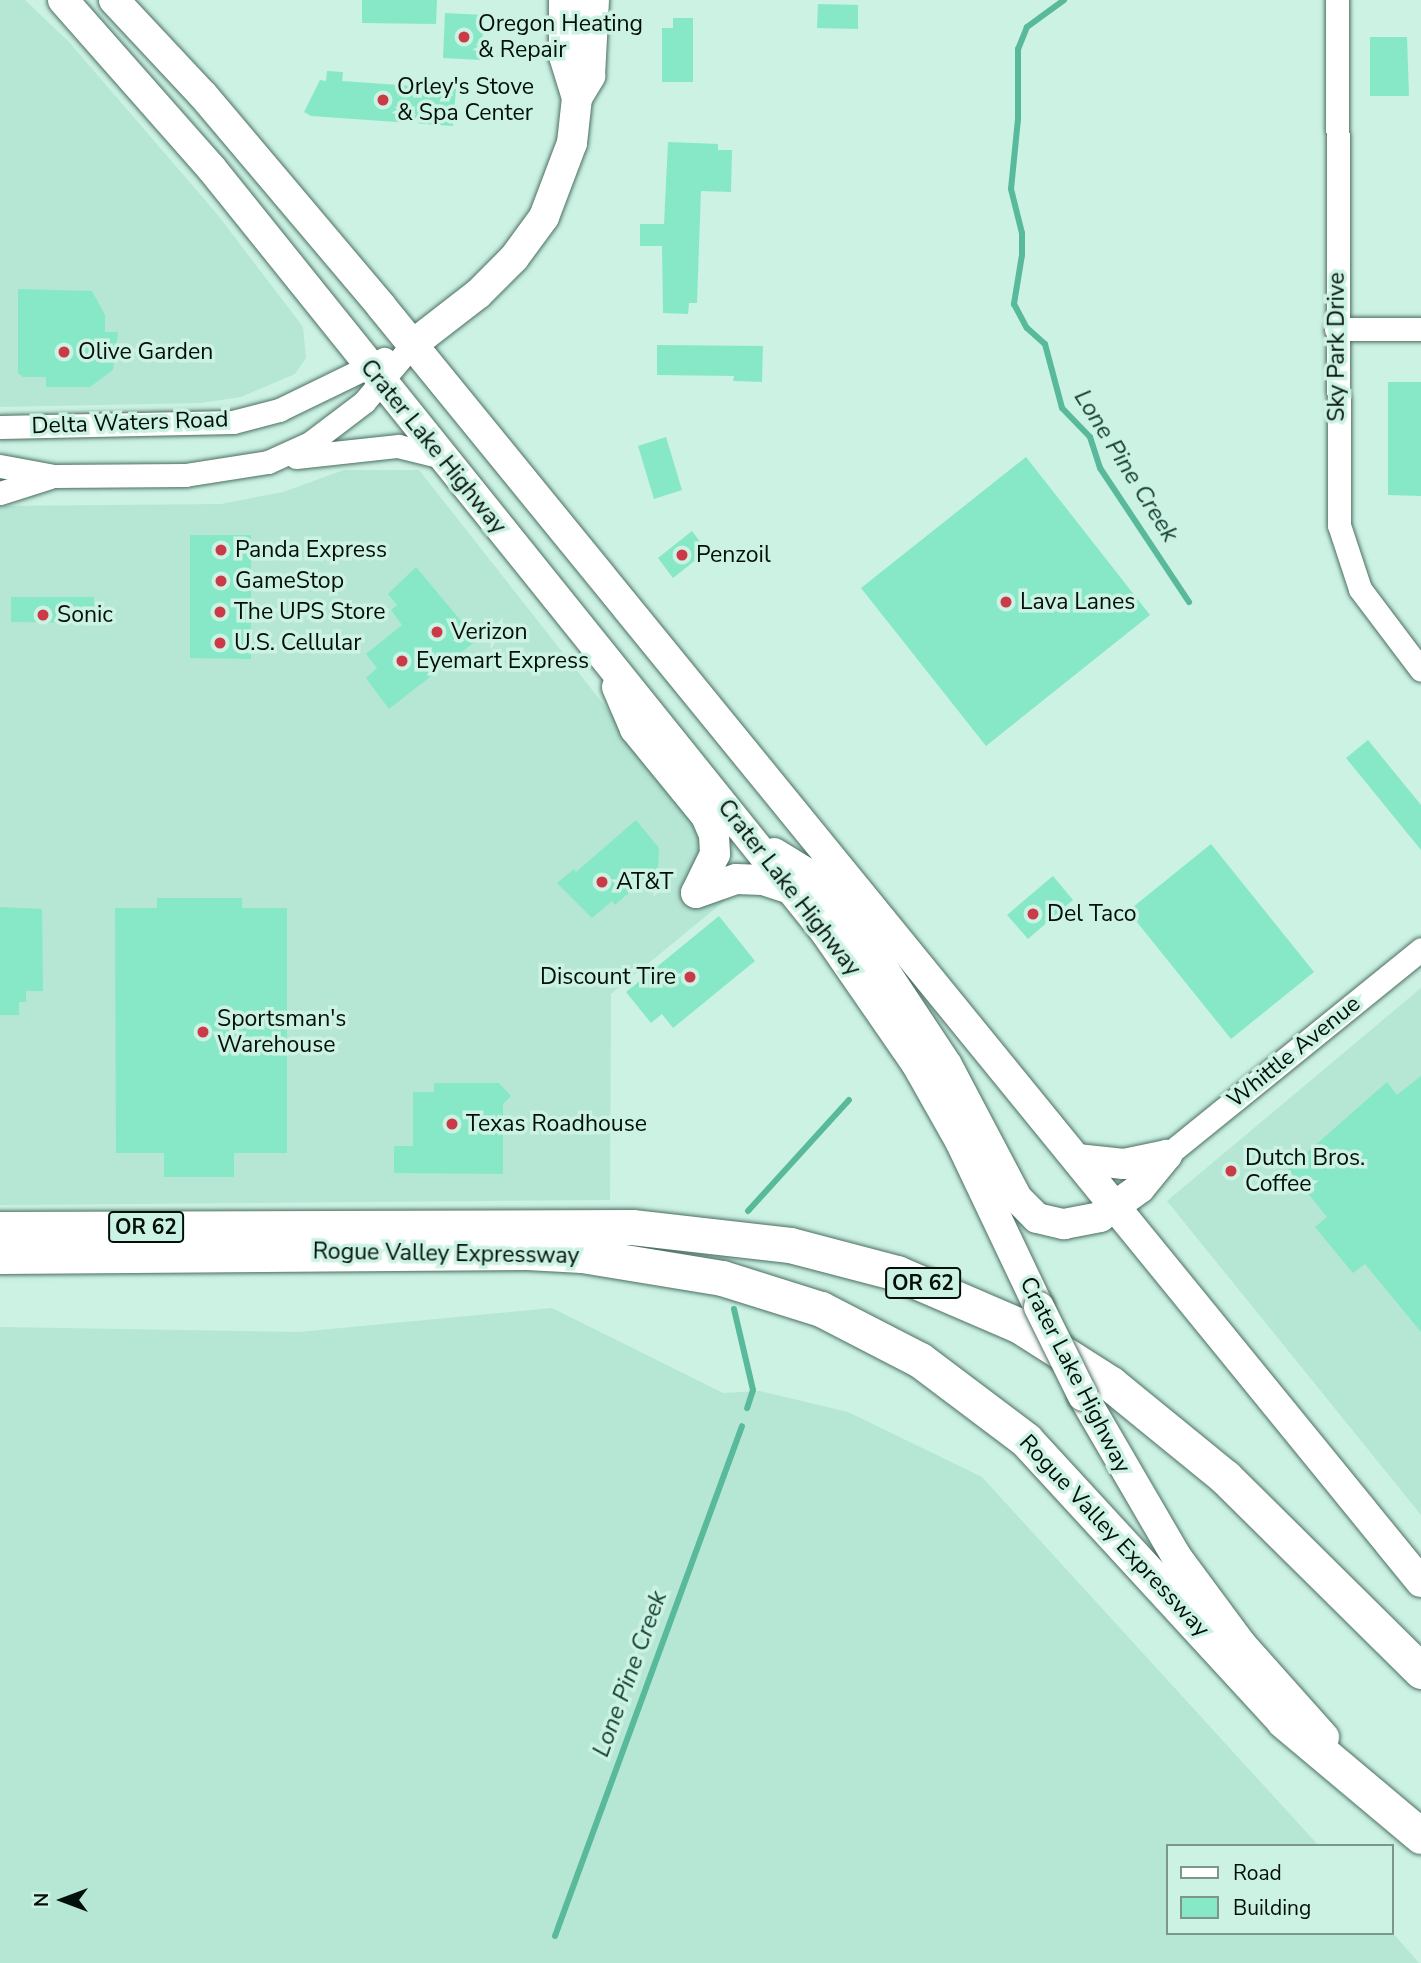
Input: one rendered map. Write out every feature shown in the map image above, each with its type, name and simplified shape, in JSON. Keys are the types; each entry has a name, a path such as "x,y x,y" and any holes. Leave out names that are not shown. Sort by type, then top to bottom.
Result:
{"highway":[{"name":"Rogue Valley Expressway","path":"0,1229 632,1227 769,1241 897,1273 1020,1326 1149,1413 1281,1529 1421,1671"},
{"name":"Rogue Valley Expressway","path":"0,1256 527,1252 680,1269 755,1286 853,1323 957,1383 1026,1440 1091,1506 1284,1721 1411,1827"}],"main road":[{"name":"Crater Lake Highway","path":"64,0 155,101 794,890 917,1065 960,1142 1039,1307 1126,1478 1208,1601 1300,1713 1411,1827"},
{"path":"114,0 202,95 412,345 826,857 1117,1205 1421,1582"},
{"name":"Delta Waters Road","path":"412,345 478,294 514,258 544,217 572,143 577,98 564,56 564,0"},
{"name":"Delta Waters Road","path":"577,98 590,76 594,0"},
{"path":"603,655 635,729 706,817 714,835 715,854 696,892 736,879 762,880 794,890"},
{"path":"755,841 813,877 853,923 947,1065 1017,1198 1037,1218 1063,1224 1100,1217 1140,1188 1167,1155"},
{"path":"1077,1159 1124,1164 1167,1155"}],"street":[{"name":"Sky Park Drive","path":"1337,0 1336,329 1339,525 1347,559 1374,612 1421,670"},
{"path":"1336,329 1421,329"},
{"name":"Delta Waters Road","path":"0,427 233,422 279,410 375,374 412,345"},
{"name":"Delta Waters Road","path":"0,466 54,476 185,475 268,462 310,443 364,402 375,374"},
{"path":"268,462 377,446 413,448 442,457"},
{"path":"0,493 54,476"},
{"name":"Whittle Avenue","path":"1167,1155 1421,948"}],"shaded area":[{"path":"0,0 25,0 69,42 217,214 303,327 306,358 295,374 241,397 200,403 0,407"},
{"path":"344,470 419,470 745,884 611,994 610,1200 0,1205 0,506 221,504 283,492"},
{"path":"1421,988 1421,1515 1167,1201"},
{"path":"552,1308 723,1393 760,1391 848,1412 982,1477 1317,1844 1166,1844 1166,1935 1393,1933 1419,1963 0,1963 0,1327 299,1332"}],"building":[{"path":"362,0 437,0 436,24 362,23"},
{"path":"818,4 858,5 858,29 817,28"},
{"name":"Oregon Heating & Repair","path":"445,13 485,15 480,60 443,58"},
{"path":"673,18 693,18 693,82 662,82 662,28 673,28"},
{"path":"1370,37 1407,37 1409,96 1370,96"},
{"name":"Orley's Stove & Spa Center","path":"327,71 343,72 342,81 456,89 453,126 311,116 304,112 320,80 326,81"},
{"path":"668,142 718,144 718,150 732,150 731,192 701,191 697,303 689,303 688,314 663,313 662,246 640,246 640,224 664,224"},
{"name":"Olive Garden","path":"18,289 92,291 105,315 105,332 118,332 113,370 90,387 46,387 46,377 23,377 18,373"},
{"path":"657,345 763,346 762,382 733,381 734,376 657,375"},
{"path":"1388,382 1421,382 1421,496 1388,495"},
{"path":"666,437 682,490 654,499 638,446"},
{"name":"Lava Lanes","path":"1026,457 1150,615 986,746 861,588"},
{"name":"Penzoil","path":"692,531 707,551 673,578 658,558"},
{"path":"190,535 251,535 251,659 190,658"},
{"path":"416,567 477,640 389,709 366,678 377,668 366,654 402,625 391,610 397,605 388,594"},
{"name":"Sonic","path":"11,597 94,597 94,623 11,622"},
{"path":"1368,740 1421,805 1421,850 1346,758"},
{"path":"636,820 659,848 658,867 615,905 612,901 592,918 557,883 574,869 576,872"},
{"path":"1211,844 1314,972 1231,1039 1128,911"},
{"path":"1053,876 1073,900 1028,939 1007,915"},
{"name":"Sportsman's Warehouse","path":"157,898 242,898 242,908 287,908 287,1153 234,1153 234,1177 164,1177 164,1153 116,1153 115,908 157,908"},
{"path":"0,907 42,909 43,991 26,991 26,1002 19,1002 19,1015 0,1015"},
{"name":"Discount Tire","path":"719,916 755,961 673,1028 662,1014 651,1023 626,992"},
{"path":"1421,1076 1421,1332 1365,1264 1353,1273 1315,1227 1327,1217 1288,1169 1387,1082 1397,1095"},
{"name":"Texas Roadhouse","path":"434,1083 499,1083 511,1096 503,1104 503,1174 394,1173 394,1146 413,1146 413,1092 434,1092"}],"waterway":[{"name":"Lone Pine Creek","path":"1064,0 1027,27 1018,49 1018,119 1011,189 1022,233 1022,255 1014,304 1027,328 1045,344 1062,408 1090,437 1100,468 1189,602"},
{"name":"Lone Pine Creek","path":"748,1211 849,1100"},
{"name":"Lone Pine Creek","path":"734,1309 753,1390 747,1408"},
{"name":"Lone Pine Creek","path":"555,1936 742,1426"}],"place":[{"name":"Oregon Heating & Repair","path":"464,37"},
{"name":"Orley's Stove & Spa Center","path":"383,100"},
{"name":"Olive Garden","path":"64,352"},
{"name":"Panda Express","path":"221,550"},
{"name":"Penzoil","path":"682,555"},
{"name":"GameStop","path":"221,581"},
{"name":"Lava Lanes","path":"1006,602"},
{"name":"The UPS Store","path":"220,612"},
{"name":"Sonic","path":"43,615"},
{"name":"Verizon","path":"437,632"},
{"name":"U.S. Cellular","path":"220,643"},
{"name":"Eyemart Express","path":"402,661"},
{"name":"AT&T","path":"602,882"},
{"name":"Del Taco","path":"1033,914"},
{"name":"Discount Tire","path":"690,977"},
{"name":"Sportsman's Warehouse","path":"203,1032"},
{"name":"Texas Roadhouse","path":"452,1124"},
{"name":"Dutch Bros. Coffee","path":"1231,1171"}]}
